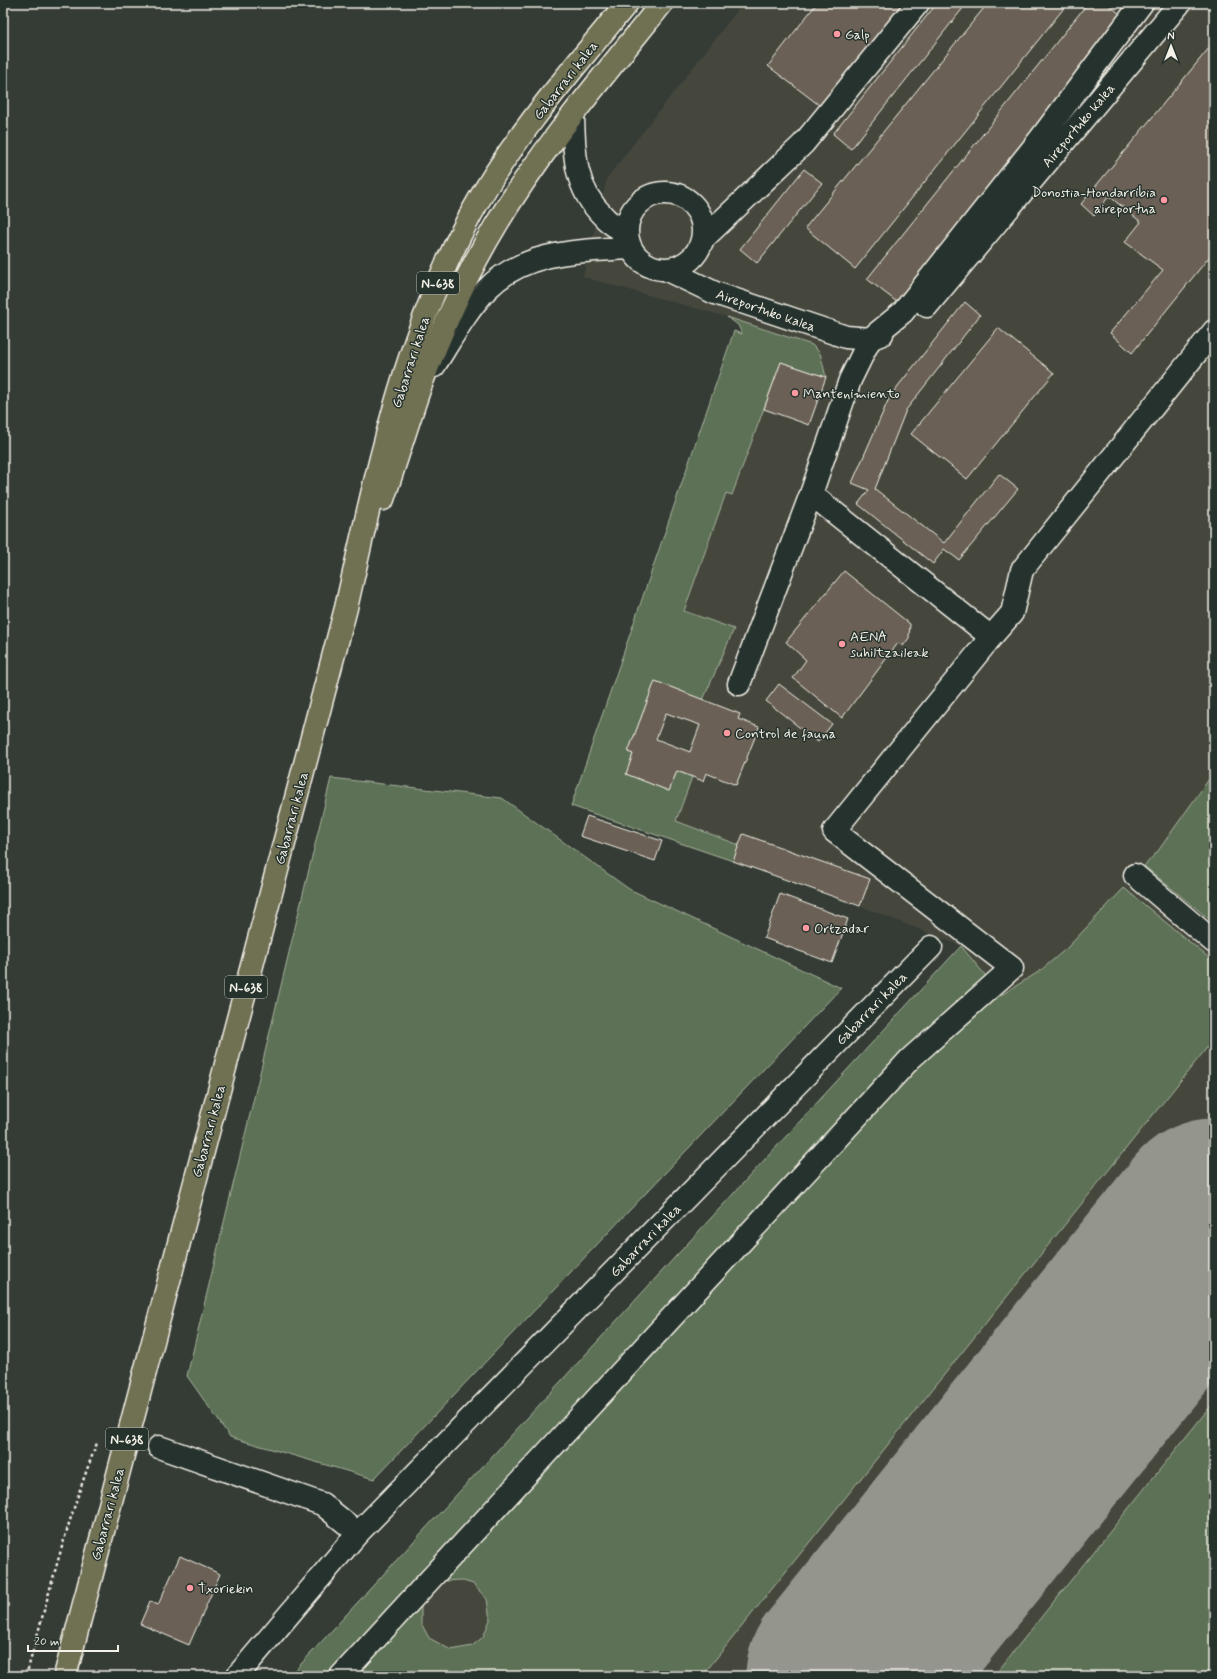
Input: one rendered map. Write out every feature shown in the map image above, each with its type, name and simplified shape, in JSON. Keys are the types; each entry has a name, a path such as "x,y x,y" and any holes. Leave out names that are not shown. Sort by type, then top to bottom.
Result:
{"main road":[{"name":"Gabarrari kalea","path":"65,1676 69,1654 151,1350 346,608 384,445 416,337 445,266 472,212 510,152 550,96 627,3"},
{"path":"573,115 576,98 582,82 644,3"},
{"name":"Gabarrari kalea","path":"346,608 420,388 437,343 467,277 496,225 534,167 573,115 662,3"},
{"name":"Gabarrari kalea","path":"60,1676 69,1654"}],"street":[{"path":"573,115 574,148 578,174 586,196 604,218 628,240 640,260 652,268 667,270 684,264 691,259 697,252 703,239 803,144 918,3"},
{"name":"Aireportuko kalea","path":"870,339 904,312 1040,140 1142,3"},
{"name":"Aireportuko kalea","path":"667,270 722,296 846,337 870,339 912,323 1180,3"},
{"path":"628,240 628,222 632,212 638,204 657,194 668,193 688,200 696,208 701,218 703,239"},
{"name":"Gabarrari kalea","path":"420,388 469,312 487,288 506,274 534,260 628,240"},
{"path":"341,1676 910,1059 1012,968 834,831 1012,613 1022,570 1214,331"},
{"path":"739,684 811,494 850,380 870,339"},
{"path":"811,494 991,637"},
{"path":"1135,875 1214,942"},
{"name":"Gabarrari kalea","path":"238,1676 358,1533 931,947"},
{"path":"159,1447 322,1504 358,1533"}],"shaded area":[{"path":"743,3 1214,3 1214,1676 290,1676 961,946 860,906 571,806 734,331 742,334 738,325 727,317 583,277 607,178"}],"green space":[{"path":"727,317 812,345 820,353 826,377 781,362 732,495 726,493 684,611 734,629 703,700 655,681 628,752 633,754 626,774 669,791 677,771 692,777 676,821 739,845 733,861 571,806 734,331 742,334 738,325"},
{"path":"1214,772 1214,923 1144,866 1158,851"},
{"path":"331,778 502,798 629,889 841,988 374,1479 230,1437 187,1376"},
{"path":"1124,888 1214,962 1214,1039 702,1676 356,1676 421,1606 421,1623 429,1638 451,1650 472,1646 483,1637 490,1620 487,1599 473,1584 460,1580 445,1581 914,1066 977,1010 1040,971 1067,948"},
{"path":"961,946 986,976 971,995 905,1051 330,1676 290,1676"},
{"path":"1214,1402 1214,1676 994,1676"}],"building":[{"name":"Galp","path":"817,3 906,3 823,108 768,66"},
{"path":"937,3 967,3 851,149 833,134"},
{"path":"988,3 1068,3 855,269 805,228"},
{"path":"1088,3 1106,3 1124,17 897,302 867,279"},
{"name":"Donostia-Hondarribia aireportua","path":"1214,42 1214,251 1132,353 1110,333 1163,270 1125,242 1141,222 1109,196 1094,216 1081,204"},
{"path":"804,169 822,183 757,263 740,249"},
{"path":"965,302 980,315 906,410 875,489 944,543 999,474 1018,489 959,560 944,549 933,564 858,504 869,490 852,483 890,396"},
{"path":"998,328 1054,373 967,479 911,434"},
{"name":"Mantenimiento","path":"781,362 826,377 809,425 764,409"},
{"name":"AENA suhiltzaileak","path":"844,571 910,624 909,638 903,646 898,643 842,718 793,678 806,660 786,642"},
{"name":"Control de fauna","path":"655,681 740,714 738,719 759,727 736,785 706,773 703,781 677,771 669,791 626,774 633,754 628,752","holes":["666,713 700,725 690,752 656,739"]},
{"path":"779,684 832,724 818,742 766,701"},
{"path":"587,816 662,841 655,861 580,836"},
{"path":"743,834 870,879 860,906 733,861"},
{"name":"Ortzadar","path":"780,894 848,919 832,963 764,938"},
{"name":"Txoriekin","path":"180,1556 220,1574 189,1645 140,1624 150,1601 158,1605"}],"runway":[{"path":"847,1676 1214,1220"}],"place":[{"name":"Galp","path":"837,34"},
{"name":"Donostia-Hondarribia aireportua","path":"1164,200"},
{"name":"Mantenimiento","path":"795,393"},
{"name":"AENA suhiltzaileak","path":"842,644"},
{"name":"Control de fauna","path":"727,733"},
{"name":"Ortzadar","path":"806,928"},
{"name":"Txoriekin","path":"190,1588"}]}
